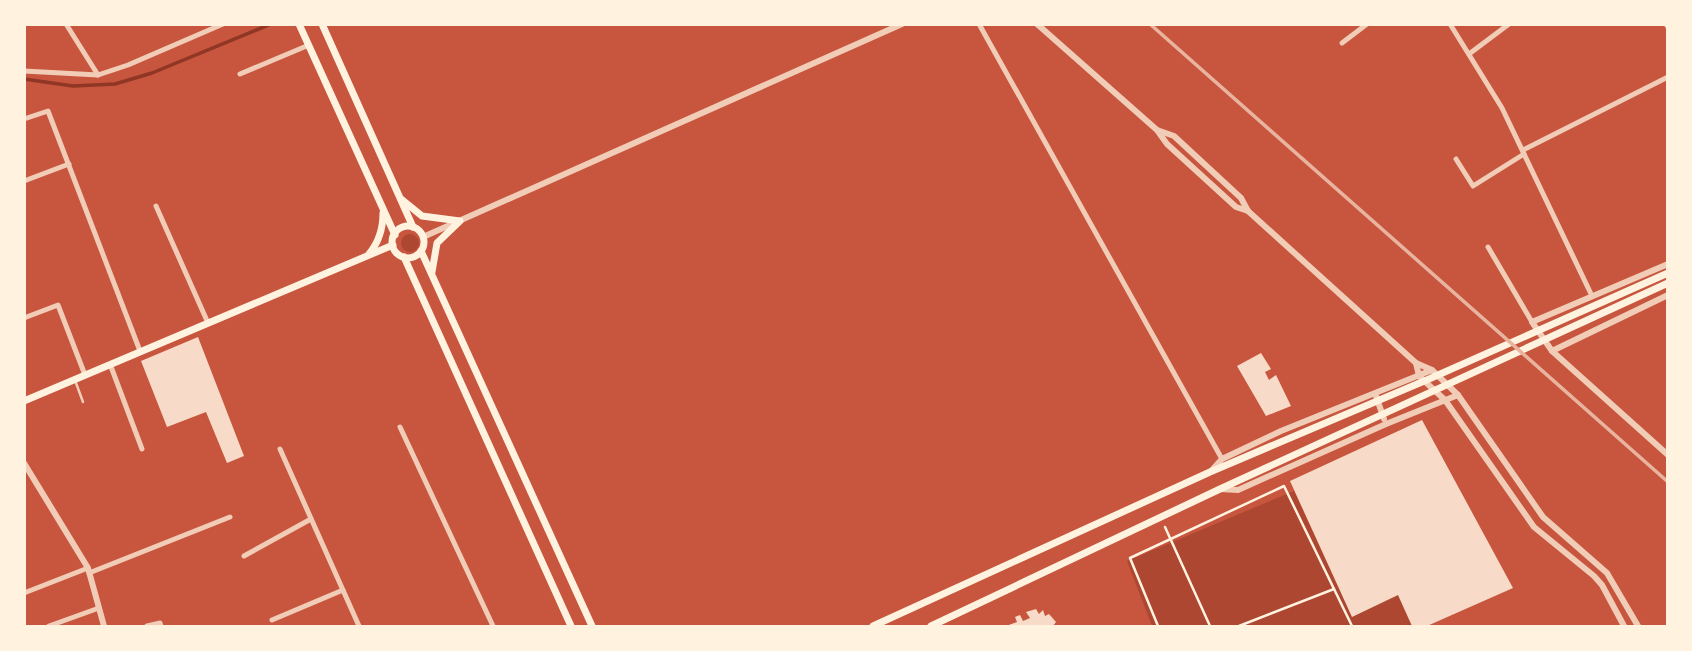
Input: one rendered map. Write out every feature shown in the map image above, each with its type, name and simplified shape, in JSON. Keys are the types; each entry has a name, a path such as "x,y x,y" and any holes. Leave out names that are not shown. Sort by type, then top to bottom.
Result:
{"main road":[{"path":"299,24 394,235 393,245 397,253 404,257 414,257 421,251"},
{"path":"322,24 413,227 424,237 421,251 592,626"},
{"path":"400,198 422,216 460,221"},
{"path":"367,256 377,244 382,230 381,206"},
{"path":"432,276 436,243 460,221"},
{"path":"394,235 402,228 413,227"},
{"path":"24,401 393,245"},
{"path":"404,257 571,626"},
{"path":"873,626 882,625 1210,472 1222,463 1429,379 1668,273"},
{"path":"934,626 1220,489 1668,283"}],"street":[{"path":"66,24 98,75"},
{"path":"201,24 205,31"},
{"path":"24,71 98,75 223,24"},
{"path":"424,237 902,24"},
{"path":"979,24 1222,463 1281,431 1432,370"},
{"path":"1037,24 1157,130 1174,136 1241,198 1248,211 1416,363 1432,370 1458,395 1544,517 1607,572 1638,626"},
{"path":"1342,43 1367,24"},
{"path":"1450,24 1503,108 1592,296"},
{"path":"1469,54 1509,24"},
{"path":"240,74 309,45"},
{"path":"1456,159 1473,186 1523,152 1668,77"},
{"path":"24,119 48,111 140,351"},
{"path":"24,181 69,164"},
{"path":"156,206 208,323"},
{"path":"1488,247 1552,351 1668,455"},
{"path":"1532,322 1668,264"},
{"path":"1552,351 1666,296 1653,271"},
{"path":"1623,283 1635,311"},
{"path":"24,318 58,305 85,375"},
{"path":"1416,363 1419,376 1445,400 1529,520 1594,576 1625,626"},
{"path":"110,365 142,449"},
{"path":"1388,389 1401,418"},
{"path":"1375,394 1386,424"},
{"path":"1220,489 1238,490 1458,395"},
{"path":"400,427 493,626"},
{"path":"280,449 358,626"},
{"path":"24,463 89,570 104,626"},
{"path":"24,593 230,517"},
{"path":"244,555 311,519"},
{"path":"272,620 343,590"},
{"path":"48,626 99,608"},
{"path":"147,626 162,626"}],"lane":[{"path":"75,380 83,402"}],"path":[{"path":"1158,626 1130,558 1284,486 1352,626"},
{"path":"1160,518 1210,626"},
{"path":"1239,626 1334,589"}],"shaded area":[{"path":"410,234 416,237 419,243 416,249 410,252 404,249 401,243 404,237"},
{"path":"1294,491 1352,616 1398,595 1412,626 1152,626 1127,561"}],"building":[{"path":"198,337 244,456 227,463 206,412 167,427 141,361"},
{"path":"1261,353 1271,369 1265,372 1269,380 1276,375 1291,406 1266,416 1237,366"},
{"path":"1422,420 1513,588 1427,626 1412,626 1398,595 1352,617 1290,481"},
{"path":"1036,609 1039,614 1043,610 1045,616 1049,614 1056,622 1053,626 1006,626 1017,622 1015,617 1020,615 1023,621 1030,618 1026,612"}],"waterway":[{"path":"24,79 73,86 115,84 152,73 271,24"}],"railway":[{"path":"1150,24 1668,482"}]}
